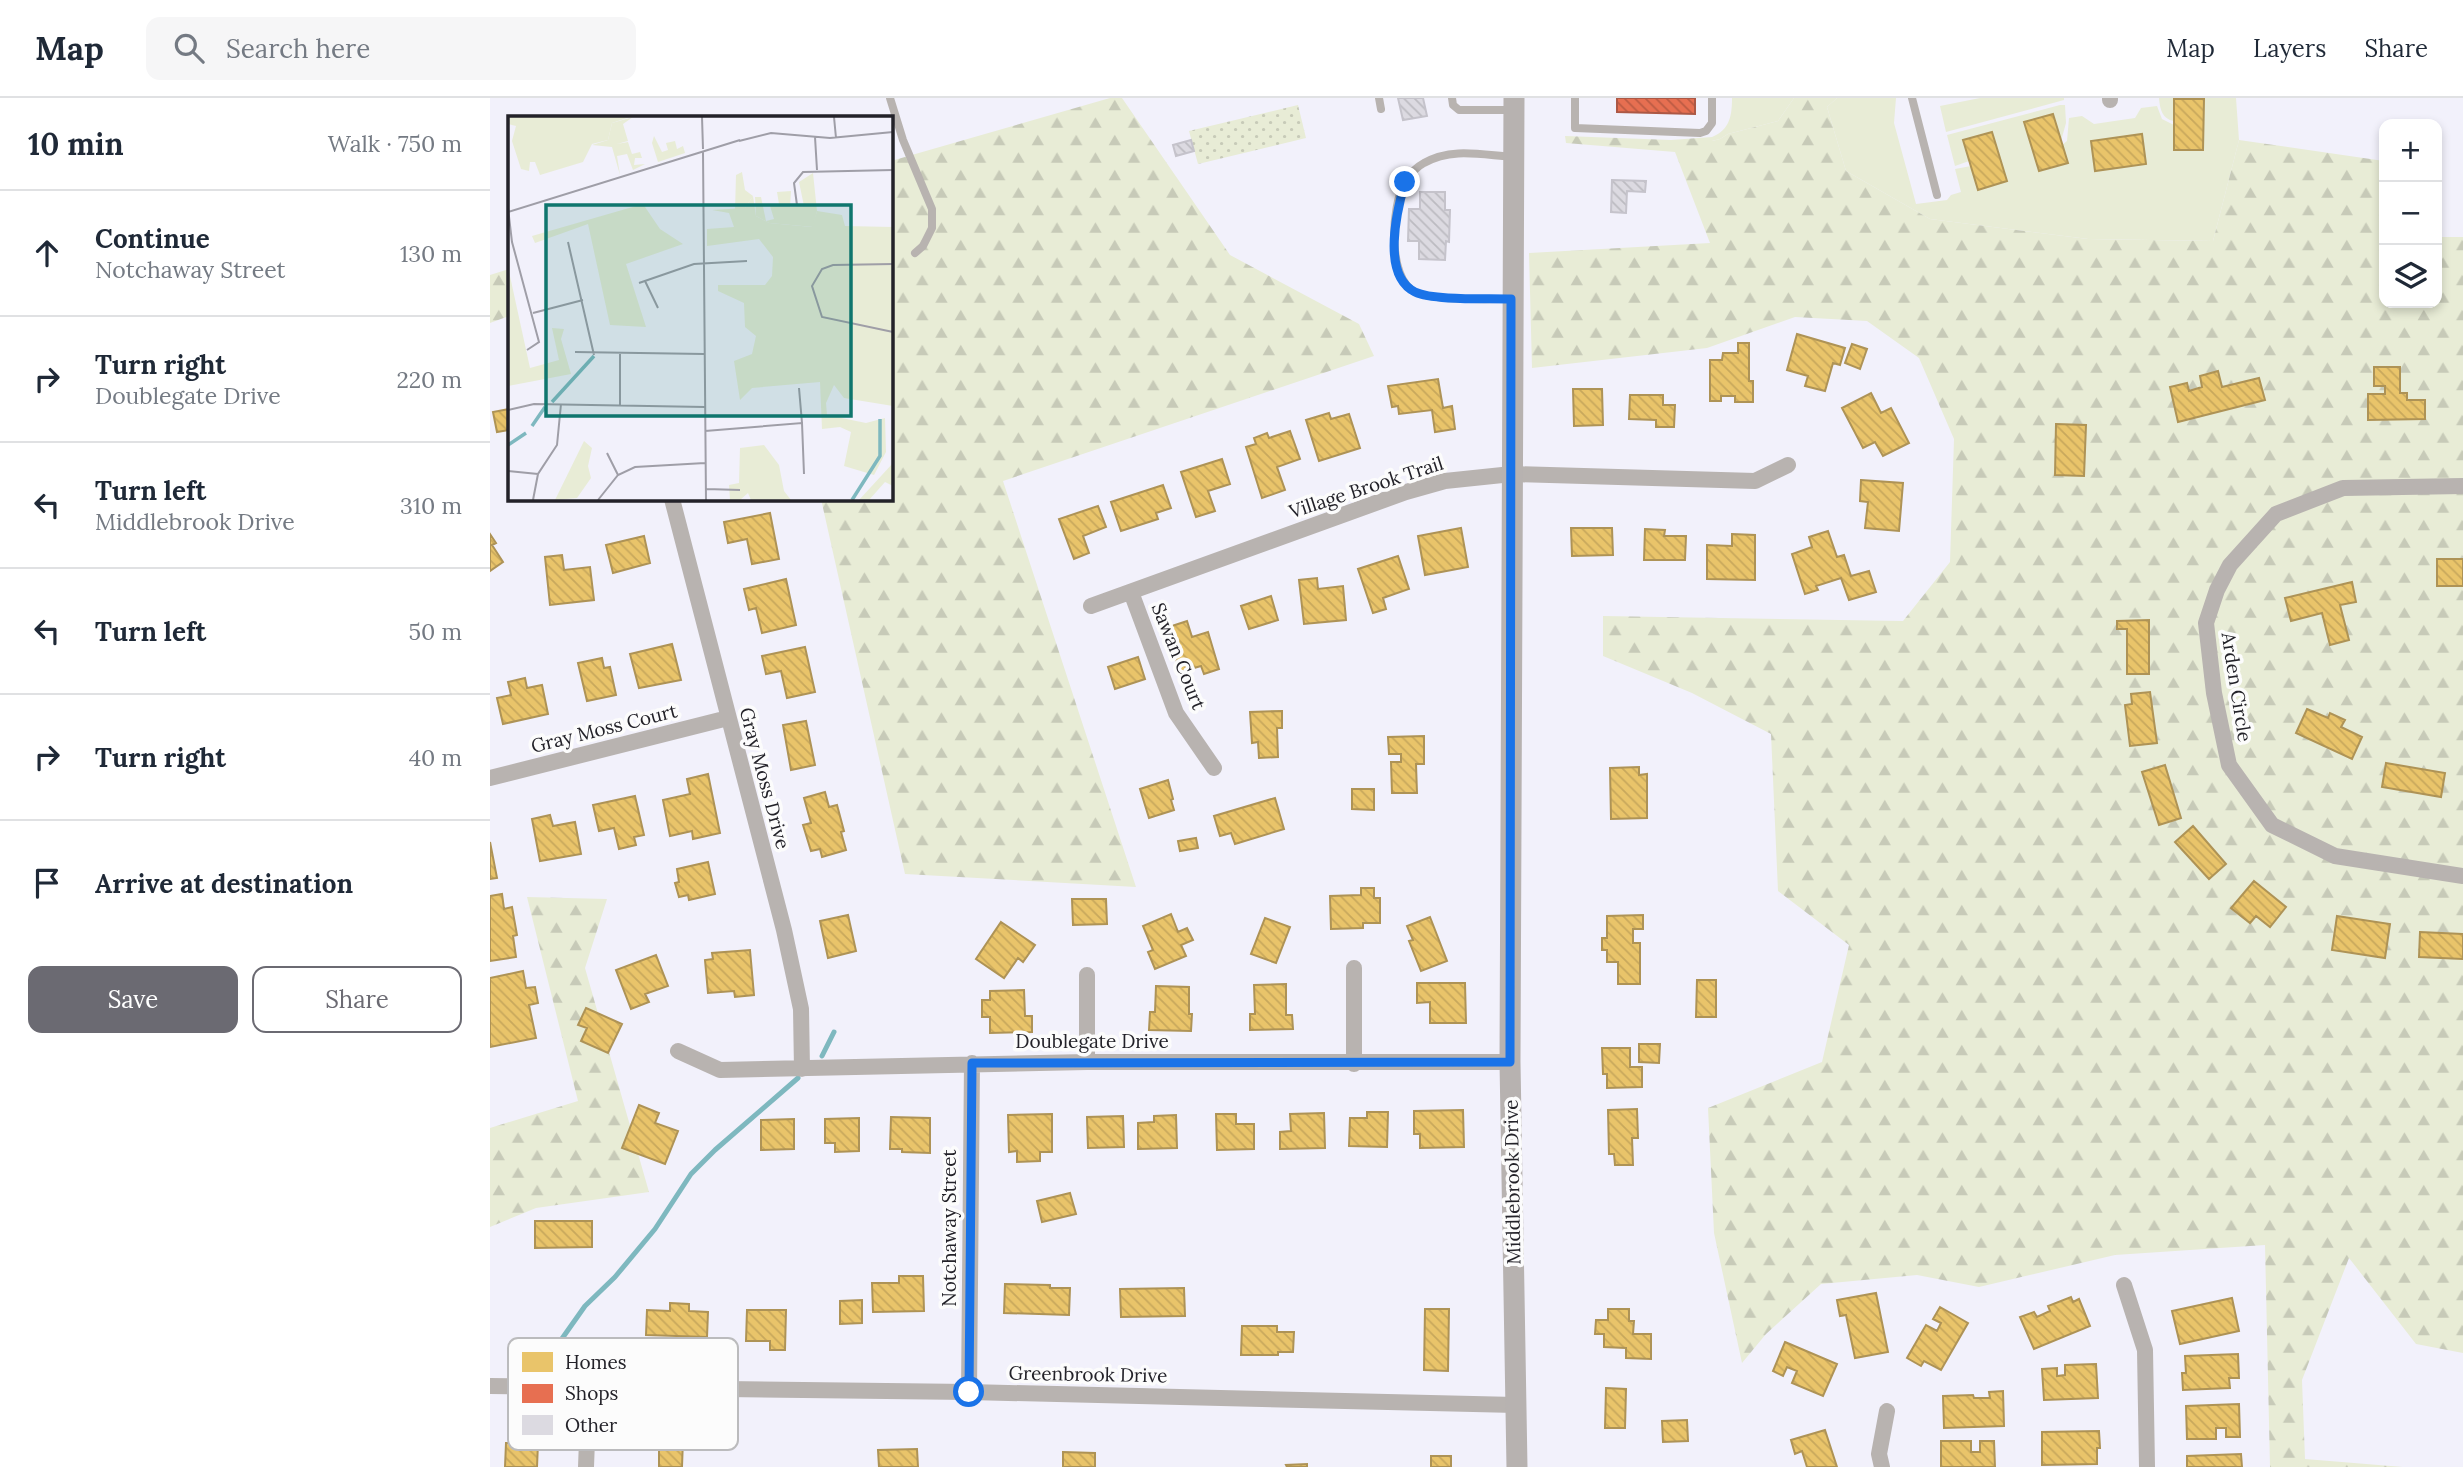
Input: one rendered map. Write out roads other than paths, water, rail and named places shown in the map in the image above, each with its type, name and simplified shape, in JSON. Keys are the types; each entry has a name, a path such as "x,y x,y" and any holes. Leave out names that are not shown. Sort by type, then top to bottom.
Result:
{"street":[{"name":"Middlebrook Drive","path":"1514,104 1511,299 1510,1062 1517,1467"},
{"name":"Village Brook Trail","path":"1091,606 1406,492 1444,481 1511,474 1755,481 1788,465"},
{"name":"Arden Circle","path":"2463,486 2343,488 2276,514 2230,565 2217,590 2206,623 2214,693 2229,765 2272,825 2335,856 2463,876"},
{"name":"Gray Moss Drive","path":"672,500 784,930 801,1009 802,1069"},
{"name":"Sawan Court","path":"1131,592 1176,713 1214,768"},
{"name":"Gray Moss Court","path":"490,778 728,718"},
{"path":"1354,968 1354,1063"},
{"path":"1087,975 1087,1062"},
{"name":"Doublegate Drive","path":"678,1051 720,1070 972,1063 1510,1062"},
{"name":"Notchaway Street","path":"969,1392 972,1063"},
{"path":"2124,1284 2145,1350 2147,1467"},
{"name":"Greenbrook Drive","path":"490,1386 508,1386"},
{"name":"Greenbrook Drive","path":"738,1389 1516,1405"},
{"path":"1882,1467 1879,1454 1887,1411"}],"lane":[{"path":"890,98 903,140 932,209 932,228 923,246 915,253"},
{"path":"1379,98 1381,109"},
{"path":"1452,98 1453,105 1459,110 1514,104"},
{"path":"1575,98 1574,128 1700,133 1706,131 1712,123 1712,98"},
{"path":"1912,98 1937,195"},
{"path":"1511,299 1416,293 1403,283 1393,244 1399,200 1405,182 1421,164 1442,154 1457,152 1513,157"}],"waterway":[{"path":"822,1056 834,1032"},
{"path":"562,1338 585,1306 615,1277 655,1229 691,1174 798,1078"}]}
